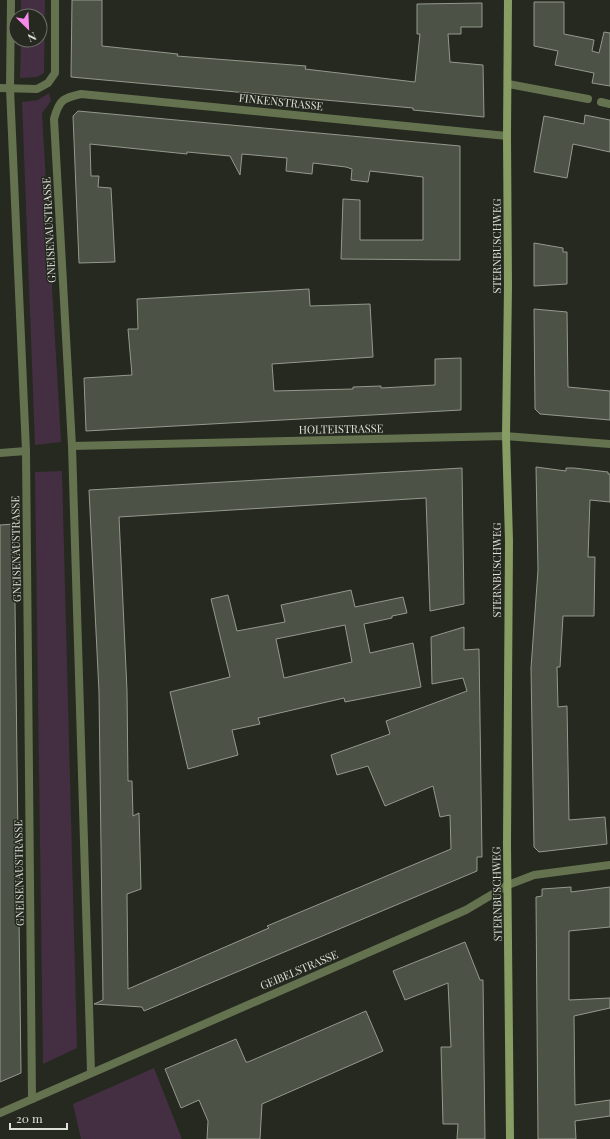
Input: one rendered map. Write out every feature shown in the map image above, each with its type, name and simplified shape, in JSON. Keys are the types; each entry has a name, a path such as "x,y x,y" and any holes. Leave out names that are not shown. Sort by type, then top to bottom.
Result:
{"main road":[{"name":"STERNBUSCHWEG","path":"508,0 508,286 506,436 509,541 507,844 510,1139"}],"street":[{"name":"GNEISENAUSTRASSE","path":"11,0 10,89 26,451 32,1099"},
{"path":"0,88 37,88 48,83 55,73 55,0"},
{"path":"508,84 588,99"},
{"name":"FINKENSTRASSE","path":"57,107 63,100 81,94 507,136"},
{"path":"601,102 610,104"},
{"name":"GNEISENAUSTRASSE","path":"57,107 54,119 72,446 91,1072"},
{"name":"HOLTEISTRASSE","path":"72,446 506,436 610,444"},
{"path":"0,453 26,451"},
{"name":"GEIBELSTRASSE","path":"0,1113 91,1072 466,910 508,886 542,873 610,865"}],"shaded area":[{"path":"21,0 45,0 45,8 21,8"},
{"path":"21,48 44,48 44,73 37,77 20,78"},
{"path":"49,93 51,101 42,113 61,442 35,445 22,102 38,100"},
{"path":"62,471 77,1048 43,1064 35,472"},
{"path":"154,1068 182,1139 81,1139 73,1104"}],"building":[{"path":"72,0 102,0 102,46 178,54 177,56 306,66 305,69 415,82 420,34 417,34 417,4 482,3 482,27 461,27 461,34 448,34 450,62 483,65 484,117 413,110 413,108 71,77"},
{"path":"534,2 564,2 564,34 594,40 592,51 599,53 604,32 610,33 610,86 592,83 594,73 555,65 558,51 534,46"},
{"path":"78,111 460,146 460,260 341,259 343,199 360,200 360,240 423,240 423,177 370,171 368,182 351,180 352,169 346,167 313,163 312,174 286,171 287,158 242,154 240,175 230,156 187,152 187,154 90,144 91,176 99,176 98,187 111,188 115,262 79,263 73,116"},
{"path":"585,115 610,120 610,152 573,144 567,178 534,172 544,116 584,124"},
{"path":"534,243 563,248 563,252 567,252 567,284 534,286"},
{"path":"309,289 310,306 370,304 373,357 272,364 274,391 435,385 435,359 461,358 461,410 86,431 84,378 132,375 128,329 138,329 137,299"},
{"path":"534,309 567,312 568,387 610,391 610,420 540,414 535,409"},
{"path":"536,467 566,471 566,468 574,468 608,472 608,474 610,474 610,502 590,500 588,557 595,557 594,616 563,616 560,667 557,667 558,707 567,706 569,820 605,817 607,844 539,852 534,847 531,668 538,570"},
{"path":"462,468 464,604 430,611 426,498 119,517 127,691 128,781 132,781 133,816 139,813 141,889 127,894 128,989 269,928 267,926 451,849 450,815 440,817 433,786 385,806 368,766 337,775 331,755 390,734 386,721 467,691 463,678 432,684 431,637 464,627 464,650 479,649 482,857 477,857 477,871 144,1011 142,1007 94,1004 103,1000 99,692 89,490"},
{"path":"14,524 21,1073 0,1082 0,525"},
{"path":"351,590 355,607 403,597 407,613 364,624 370,653 413,643 421,687 345,702 344,698 258,718 260,724 232,730 238,755 188,769 170,692 230,677 211,599 228,595 237,631 285,622 281,605","holes":["345,625 352,662 284,678 276,639"]},
{"path":"571,887 571,892 610,887 610,927 569,931 569,1000 610,998 610,1008 574,1016 575,1105 610,1100 610,1116 575,1121 576,1139 538,1139 536,897 542,896 542,889"},
{"path":"465,942 480,980 483,980 485,1139 457,1139 458,1124 443,1124 441,1047 451,1047 448,983 405,1000 393,971"},
{"path":"366,1011 383,1051 262,1104 260,1139 207,1139 208,1121 199,1100 181,1108 165,1069 236,1039 246,1062 248,1062"}]}
